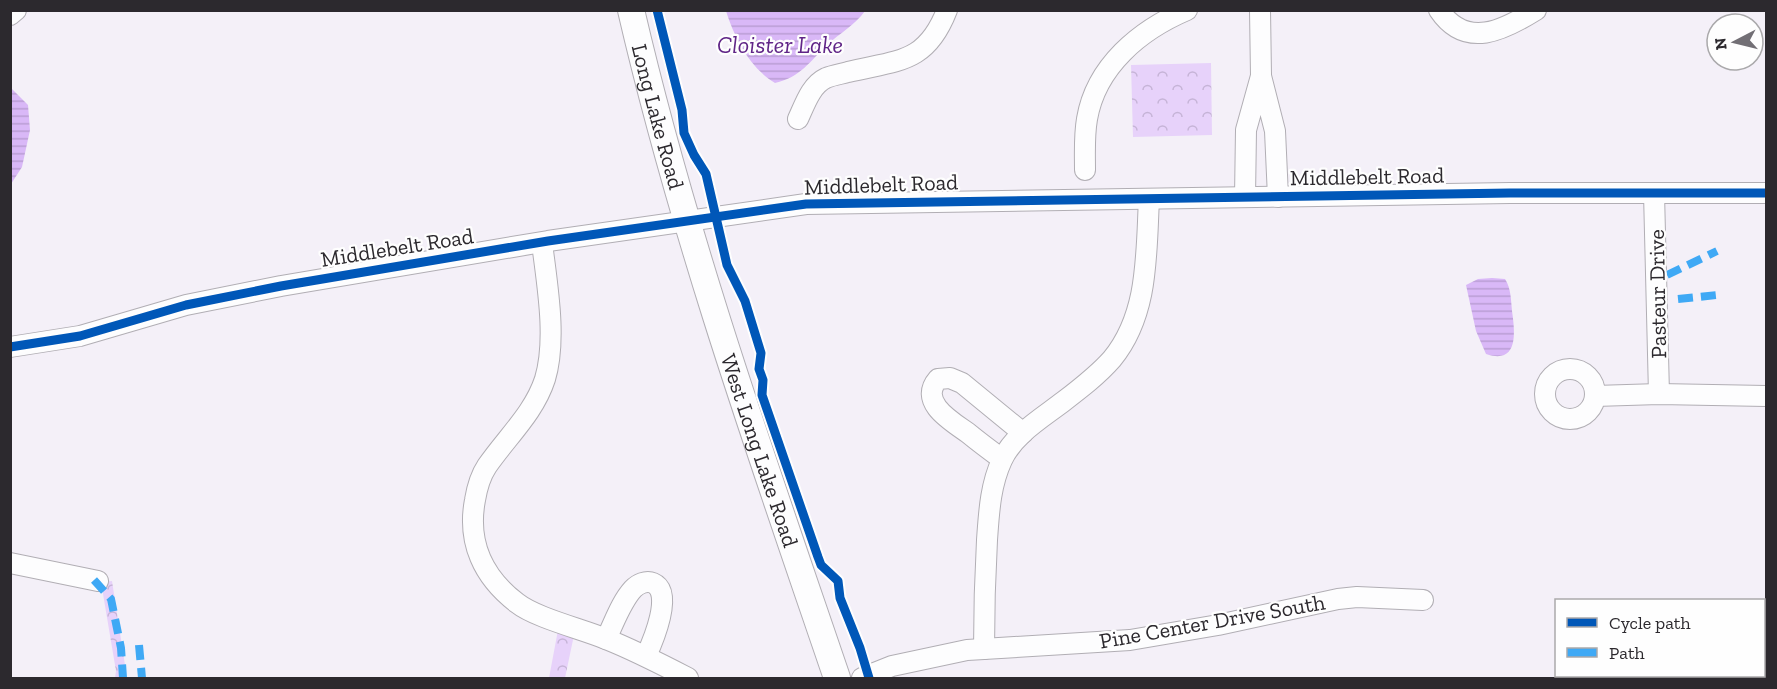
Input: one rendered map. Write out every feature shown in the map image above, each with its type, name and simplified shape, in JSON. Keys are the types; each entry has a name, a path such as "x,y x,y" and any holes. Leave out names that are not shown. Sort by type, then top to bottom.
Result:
{"main road":[{"name":"Long Lake Road","path":"631,10 686,221"},
{"name":"West Long Lake Road","path":"686,221 837,678"}],"street":[{"path":"10,15 16,10"},
{"path":"798,119 810,93 825,78 900,60 920,51 934,37 947,10"},
{"path":"1086,170 1087,118 1107,70 1142,34 1187,10"},
{"path":"1260,10 1261,75 1275,131 1278,197"},
{"path":"1439,10 1450,24 1459,29 1483,34 1501,29 1536,10"},
{"path":"1245,197 1246,130 1261,75"},
{"name":"Pasteur Drive","path":"1654,193 1659,394"},
{"name":"Middlebelt Road","path":"10,347 80,336 186,305 260,290 542,243 806,204 1245,197 1767,193"},
{"path":"984,649 985,572 990,499 1002,459 1023,433 1090,381 1126,339 1135,318 1143,284 1148,247 1149,199"},
{"path":"542,243 550,341 546,376 537,401 486,468 477,489 472,535 480,559 491,578 518,604 646,656 688,678"},
{"path":"1002,459 940,413 933,402 933,384 938,379 950,378 962,383 1023,433"},
{"path":"1595,396 1659,394 1767,396"},
{"path":"10,562 99,580"},
{"path":"606,639 632,590 641,583 651,582 659,587 663,594 654,638 646,656"},
{"name":"Pine Center Drive South","path":"862,678 892,666 967,650 1130,640 1218,625 1338,598 1423,600"}],"green space":[{"path":"1211,63 1212,135 1133,137 1131,65"},
{"path":"112,581 127,678 115,678 116,671 101,582"},
{"path":"558,630 574,635 565,678 549,678"}],"water":[{"name":"Cloister Lake","path":"726,10 865,11 857,21 827,45 798,73 775,83 750,61 734,32"},
{"path":"11,88 28,105 30,130 22,167 11,184"},
{"path":"1478,279 1505,279 1507,283 1514,328 1510,351 1497,356 1486,354 1476,331 1466,285"}],"marked path":[{"path":"1667,275 1717,251"},
{"path":"1678,299 1717,295"},
{"path":"94,580 111,599 121,648 123,678"},
{"path":"139,645 142,678"}],"cycle path":[{"path":"657,10 682,110 684,133 706,174 727,265 745,301 761,353 759,369 763,380 762,395 821,565 838,581 840,598 869,678"},
{"path":"10,347 80,336 186,305 281,286 548,241 806,204 1510,193 1766,193"}]}
